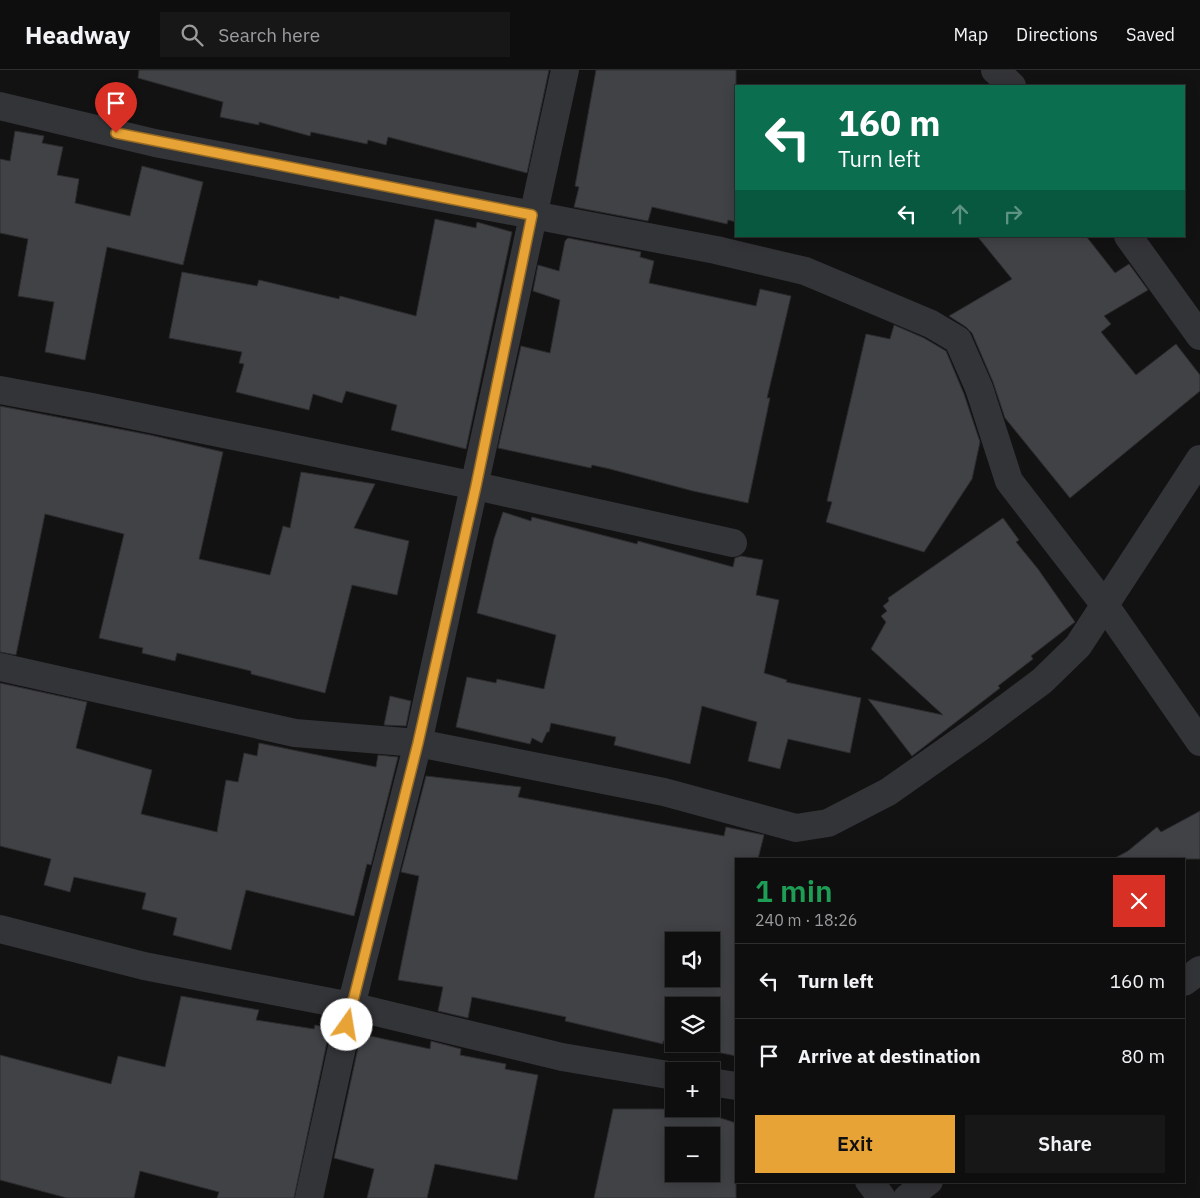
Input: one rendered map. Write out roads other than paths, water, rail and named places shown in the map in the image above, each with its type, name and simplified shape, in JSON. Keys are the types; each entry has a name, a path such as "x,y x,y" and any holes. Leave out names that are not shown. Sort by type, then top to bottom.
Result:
{"street":[{"path":"309,1198 351,1006 418,743 476,486 532,215 565,70"},
{"path":"995,70 1011,85"},
{"path":"0,106 155,143 716,250 806,271 931,324 958,340 979,388 1009,481 1104,604 1200,742"},
{"path":"1129,237 1200,336"},
{"path":"0,390 92,406 476,486 733,543"},
{"path":"0,667 295,733 418,743 664,792 796,828 828,823 888,792 979,728 1042,680 1078,646 1200,459"},
{"path":"0,928 144,966 351,1006 562,1057 665,1074"},
{"path":"1185,981 1200,970"},
{"path":"720,1083 735,1086"},
{"path":"871,1183 882,1198"},
{"path":"907,1198 926,1183"}]}
